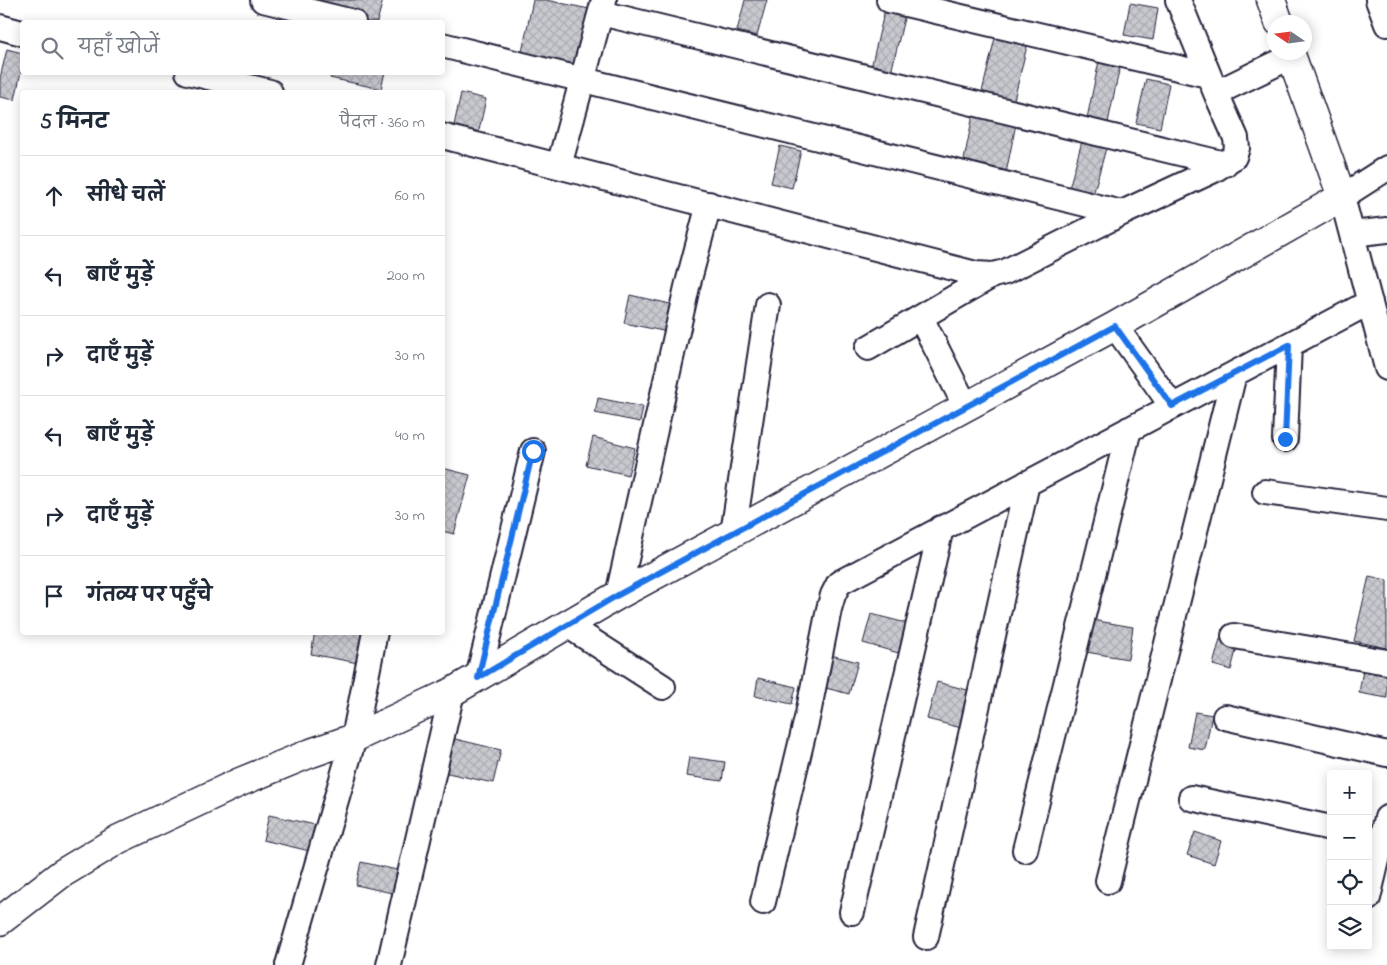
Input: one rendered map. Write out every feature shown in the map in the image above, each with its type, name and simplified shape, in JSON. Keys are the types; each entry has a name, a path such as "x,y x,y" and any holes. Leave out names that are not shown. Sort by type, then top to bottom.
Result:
{"street":[{"path":"263,0 345,20"},
{"path":"889,0 1212,84 1275,60"},
{"path":"868,348 993,275 1005,272 1225,164 1234,157 1237,148 1236,138 1178,0"},
{"path":"1271,0 1276,15"},
{"path":"1378,0 1387,24"},
{"path":"559,166 603,7 1225,164"},
{"path":"0,27 20,32"},
{"path":"445,46 1122,213"},
{"path":"1293,60 1342,197 1387,368"},
{"path":"200,75 262,90"},
{"path":"445,137 976,274 993,275"},
{"path":"0,921 61,874 120,839 240,782 354,738 452,692 618,595 1115,326 1342,197 1387,168"},
{"path":"618,595 687,287 709,204"},
{"path":"1352,234 1387,230"},
{"path":"763,902 808,714 833,594 839,583 1370,302"},
{"path":"733,533 768,305"},
{"path":"921,318 966,406"},
{"path":"1115,326 1172,406"},
{"path":"1285,439 1289,345"},
{"path":"1108,881 1234,374"},
{"path":"1026,850 1129,429"},
{"path":"478,678 533,451"},
{"path":"926,938 1027,483"},
{"path":"1266,492 1387,509"},
{"path":"852,912 941,528"},
{"path":"567,625 663,687"},
{"path":"288,965 354,738 374,635"},
{"path":"1234,636 1387,662"},
{"path":"389,965 452,692"},
{"path":"1225,717 1387,754"},
{"path":"1191,798 1327,827"},
{"path":"1372,874 1379,831"}],"building":[{"path":"274,0 383,0 378,20 353,20"},
{"path":"533,0 546,0 594,10 581,70 521,57"},
{"path":"745,0 767,0 757,36 737,31"},
{"path":"1130,3 1158,8 1153,40 1124,35"},
{"path":"885,9 905,14 890,77 870,72"},
{"path":"995,38 1027,46 1013,104 981,96"},
{"path":"7,49 20,52 20,75 15,100 0,97 0,78"},
{"path":"1099,61 1120,66 1107,127 1086,123"},
{"path":"330,75 384,75 381,89 330,78"},
{"path":"1146,79 1169,84 1160,128 1136,123"},
{"path":"461,93 486,99 478,135 453,130"},
{"path":"974,110 1017,119 1006,173 963,165"},
{"path":"1084,134 1108,141 1092,199 1068,192"},
{"path":"780,146 801,151 792,188 771,183"},
{"path":"630,295 674,305 668,332 624,323"},
{"path":"598,398 643,407 640,422 595,413"},
{"path":"593,437 635,448 628,475 586,465"},
{"path":"445,469 470,475 454,534 445,532"},
{"path":"1369,576 1387,580 1387,648 1354,641"},
{"path":"871,614 910,624 902,654 863,643"},
{"path":"1092,620 1133,627 1128,659 1086,652"},
{"path":"314,635 363,635 358,663 311,654"},
{"path":"1220,639 1238,643 1231,670 1213,665"},
{"path":"823,653 858,662 849,694 814,685"},
{"path":"1364,664 1387,668 1387,698 1359,693"},
{"path":"758,678 796,687 792,704 755,696"},
{"path":"937,682 975,692 965,729 927,719"},
{"path":"1195,712 1212,715 1205,750 1188,747"},
{"path":"451,738 501,750 493,783 443,772"},
{"path":"689,757 725,762 722,781 686,776"},
{"path":"269,815 320,826 314,852 263,840"},
{"path":"1195,832 1221,841 1214,864 1187,855"},
{"path":"361,862 406,872 401,895 356,885"}],"route":[{"path":"533,451 478,678 618,595 1115,326 1172,406 1289,345 1285,439"}]}
